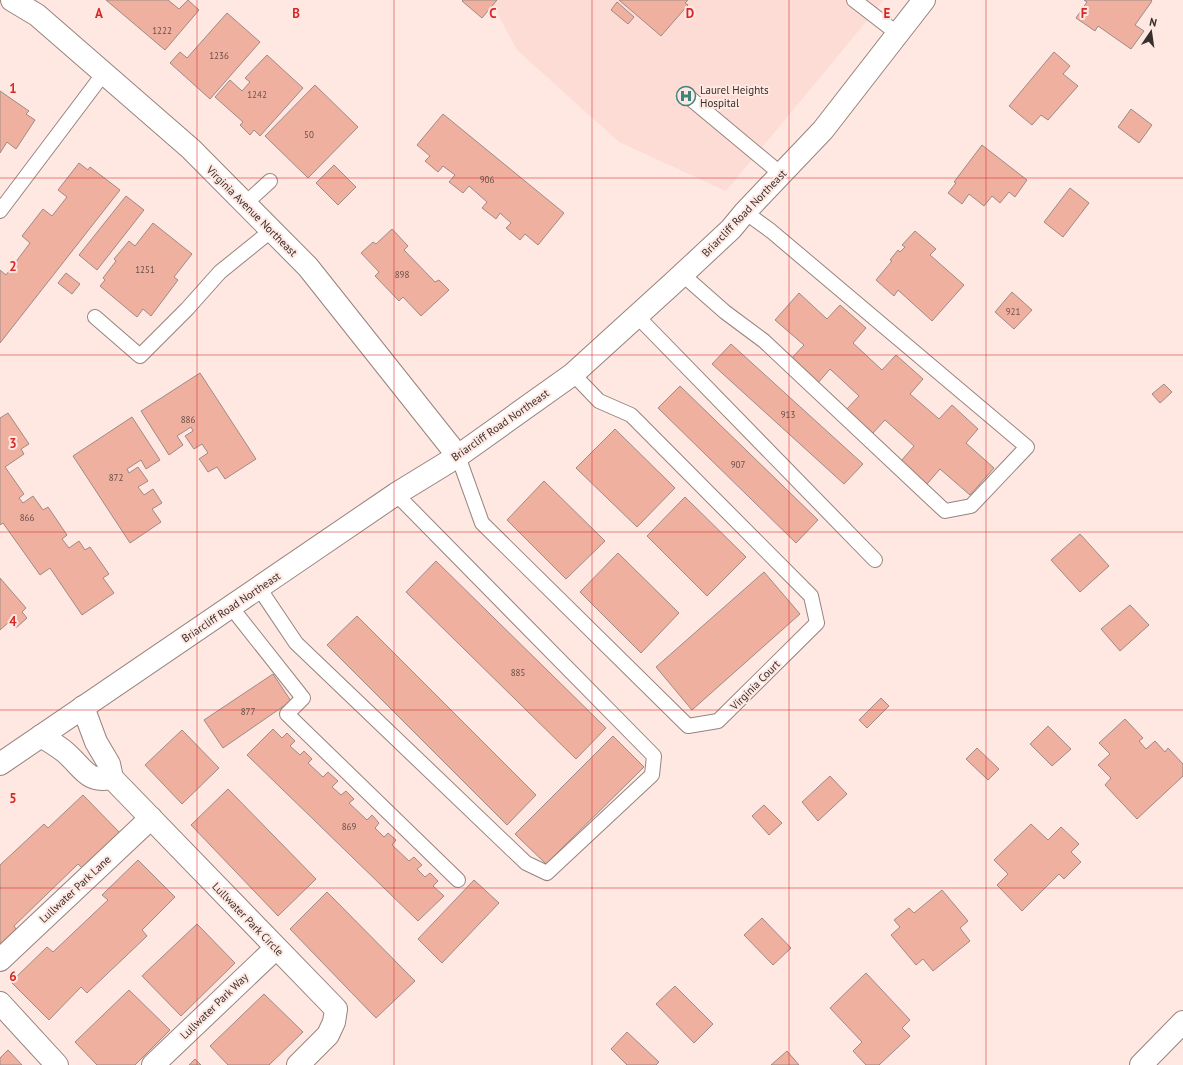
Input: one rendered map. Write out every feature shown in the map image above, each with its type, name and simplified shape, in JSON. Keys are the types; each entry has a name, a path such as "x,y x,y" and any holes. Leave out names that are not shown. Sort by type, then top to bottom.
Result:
{"street":[{"name":"Virginia Avenue Northeast","path":"12,0 37,14 191,149 272,230 308,267 458,456"},
{"name":"Briarcliff Road Northeast","path":"0,764 396,494 458,456 573,374 731,229 745,212 823,130 924,0"},
{"name":"Lullwater Park Circle","path":"83,707 96,742 109,764 112,778 336,1009 334,1022 328,1035 298,1065"},
{"path":"41,736 65,751 95,779 103,780 112,778"},
{"name":"Lullwater Park Lane","path":"0,960 151,818"},
{"name":"Lullwater Park Way","path":"153,1065 276,948"},
{"path":"0,1003 57,1065"},
{"path":"1141,1065 1183,1022"}],"lane":[{"path":"854,0 898,34"},
{"path":"0,211 104,73"},
{"path":"691,99 782,174"},
{"path":"245,204 270,181"},
{"path":"683,274 725,312 764,342 945,511 971,506 1027,447 771,231 745,212"},
{"path":"95,317 140,356 187,309 220,272 272,230"},
{"path":"637,316 875,560"},
{"name":"Virginia Court","path":"458,456 482,523 688,726 718,721 817,624 811,596 632,416 599,400 573,374"},
{"path":"259,588 296,643 526,863 546,873 652,775 654,756 396,494"},
{"path":"230,607 303,698 287,714 458,880"}],"shaded area":[{"name":"Laurel Heights Hospital","path":"490,0 884,0 726,191 619,142 517,50"}],"building":[{"path":"106,0 168,0 179,9 188,0 199,10 165,50"},
{"path":"497,0 482,18 462,1"},
{"path":"619,0 688,0 685,3 688,5 661,36"},
{"path":"1084,0 1152,1 1135,25 1144,31 1131,49 1098,26 1095,31 1076,18 1087,2"},
{"path":"617,2 634,17 628,24 611,10"},
{"path":"227,13 260,42 210,99 170,63 180,52 187,58"},
{"path":"1054,52 1070,66 1063,74 1078,86 1048,120 1041,115 1032,125 1009,106"},
{"path":"267,55 303,88 260,136 254,130 250,135 240,125 243,122 215,97 230,80 242,91 250,82 245,78"},
{"path":"315,85 358,127 308,178 265,136"},
{"path":"0,91 29,111 26,114 35,120 16,149 7,142 0,153"},
{"path":"1131,109 1152,125 1139,143 1118,127"},
{"path":"443,114 564,213 538,245 525,234 520,240 506,228 511,223 500,213 496,219 482,208 487,202 469,186 463,193 449,182 455,175 443,166 438,172 425,161 430,156 417,145"},
{"path":"982,145 1027,180 1015,197 1009,192 1000,203 992,196 984,206 969,194 962,204 948,193 956,183 954,182"},
{"path":"79,163 88,170 90,167 120,190 0,343 0,270 6,275 30,243 22,236 43,209 52,216 67,197 58,190"},
{"path":"334,165 356,187 338,205 316,183"},
{"path":"1070,188 1089,203 1063,237 1044,222"},
{"path":"126,196 144,210 97,270 79,255"},
{"path":"153,223 192,254 174,277 178,280 151,316 143,309 137,317 100,286 105,280 103,278 116,261 114,259 129,241 135,246"},
{"path":"392,229 408,246 404,250 435,282 439,280 449,290 421,316 403,297 399,301 375,276 379,272 361,253 373,242 376,244"},
{"path":"915,231 936,249 930,255 964,285 932,321 898,290 894,296 876,280 892,261 890,260 898,250 900,252 905,247 902,245"},
{"path":"66,273 80,284 72,294 58,283"},
{"path":"1012,292 1032,310 1014,329 995,312"},
{"path":"799,293 827,319 840,305 866,328 853,343 882,370 896,355 923,379 910,394 939,419 952,405 978,429 966,443 994,468 970,495 940,469 927,484 901,461 914,446 885,420 872,434 845,411 859,396 830,369 817,384 790,360 804,345 775,320"},
{"path":"731,344 863,464 844,484 712,364"},
{"path":"200,373 256,459 225,479 217,467 208,472 199,459 208,453 202,444 194,449 185,436 193,431 191,427 177,436 183,445 169,455 141,411"},
{"path":"1164,384 1172,392 1160,403 1152,394"},
{"path":"680,386 818,520 796,543 658,408"},
{"path":"8,413 29,444 21,449 24,454 5,467 24,494 19,498 23,503 33,496 43,510 48,507 67,535 62,539 69,548 79,541 85,550 90,547 109,574 103,578 114,593 82,615 50,568 40,575 3,523 0,525 0,418"},
{"path":"132,417 160,460 146,469 141,460 127,469 129,473 138,467 148,481 138,487 144,495 153,489 162,503 152,509 161,522 130,543 73,456"},
{"path":"615,429 675,488 637,527 576,468"},
{"path":"544,481 605,541 566,579 507,520"},
{"path":"685,497 746,557 707,596 647,536"},
{"path":"1080,534 1109,566 1080,592 1051,560"},
{"path":"618,553 679,613 641,653 580,592"},
{"path":"436,561 606,728 576,759 406,592"},
{"path":"764,572 800,614 692,710 656,667"},
{"path":"0,578 26,608 22,612 27,618 16,628 10,621 0,630"},
{"path":"1130,605 1149,625 1120,651 1101,629"},
{"path":"357,616 536,795 507,825 327,645"},
{"path":"273,674 291,701 223,748 204,720"},
{"path":"881,698 889,706 867,728 859,720"},
{"path":"1125,719 1143,738 1139,741 1146,749 1155,741 1165,752 1168,748 1183,764 1183,776 1137,819 1105,785 1111,778 1098,765 1110,754 1099,743"},
{"path":"1048,726 1071,749 1052,766 1030,744"},
{"path":"273,729 282,738 287,733 295,741 290,746 300,755 304,751 312,759 308,763 323,777 328,772 338,781 332,787 341,795 346,791 354,799 349,803 367,820 372,815 379,823 375,828 384,837 388,833 396,840 392,845 409,861 414,857 422,865 417,869 425,877 430,873 438,881 433,886 444,896 418,921 247,755"},
{"path":"182,730 219,768 182,804 145,765"},
{"path":"613,736 644,767 546,864 515,834"},
{"path":"977,748 999,769 988,780 966,759"},
{"path":"830,776 847,794 818,821 802,802"},
{"path":"228,789 316,879 278,916 191,825"},
{"path":"83,795 120,833 82,868 78,864 14,926 16,929 0,945 0,865 44,824 48,828"},
{"path":"764,805 782,823 769,835 752,816"},
{"path":"1031,824 1048,840 1061,827 1079,844 1071,852 1081,862 1064,879 1059,874 1022,911 997,885 1008,874 994,860"},
{"path":"138,860 175,897 142,930 147,936 87,993 81,987 49,1020 11,982 47,947 53,952 108,900 102,895"},
{"path":"474,880 499,903 442,963 418,939"},
{"path":"942,890 968,921 960,928 970,941 933,971 923,959 916,965 891,935 900,927 894,920 909,908 914,913"},
{"path":"327,892 415,981 376,1018 290,929"},
{"path":"762,918 791,948 773,965 744,935"},
{"path":"197,924 235,963 181,1016 142,976"},
{"path":"866,973 910,1020 902,1028 910,1036 879,1065 866,1065 853,1051 862,1042 830,1008"},
{"path":"675,986 713,1024 694,1043 656,1004"},
{"path":"129,990 170,1030 135,1065 97,1065 75,1042"},
{"path":"264,994 303,1032 269,1065 228,1065 210,1046"},
{"path":"627,1032 659,1062 656,1065 627,1065 611,1049"},
{"path":"8,1050 22,1065 0,1065 0,1058"},
{"path":"787,1051 799,1065 771,1065"},
{"path":"195,1059 201,1065 189,1065"}],"place":[{"name":"Laurel Heights Hospital","path":"686,96"}]}
